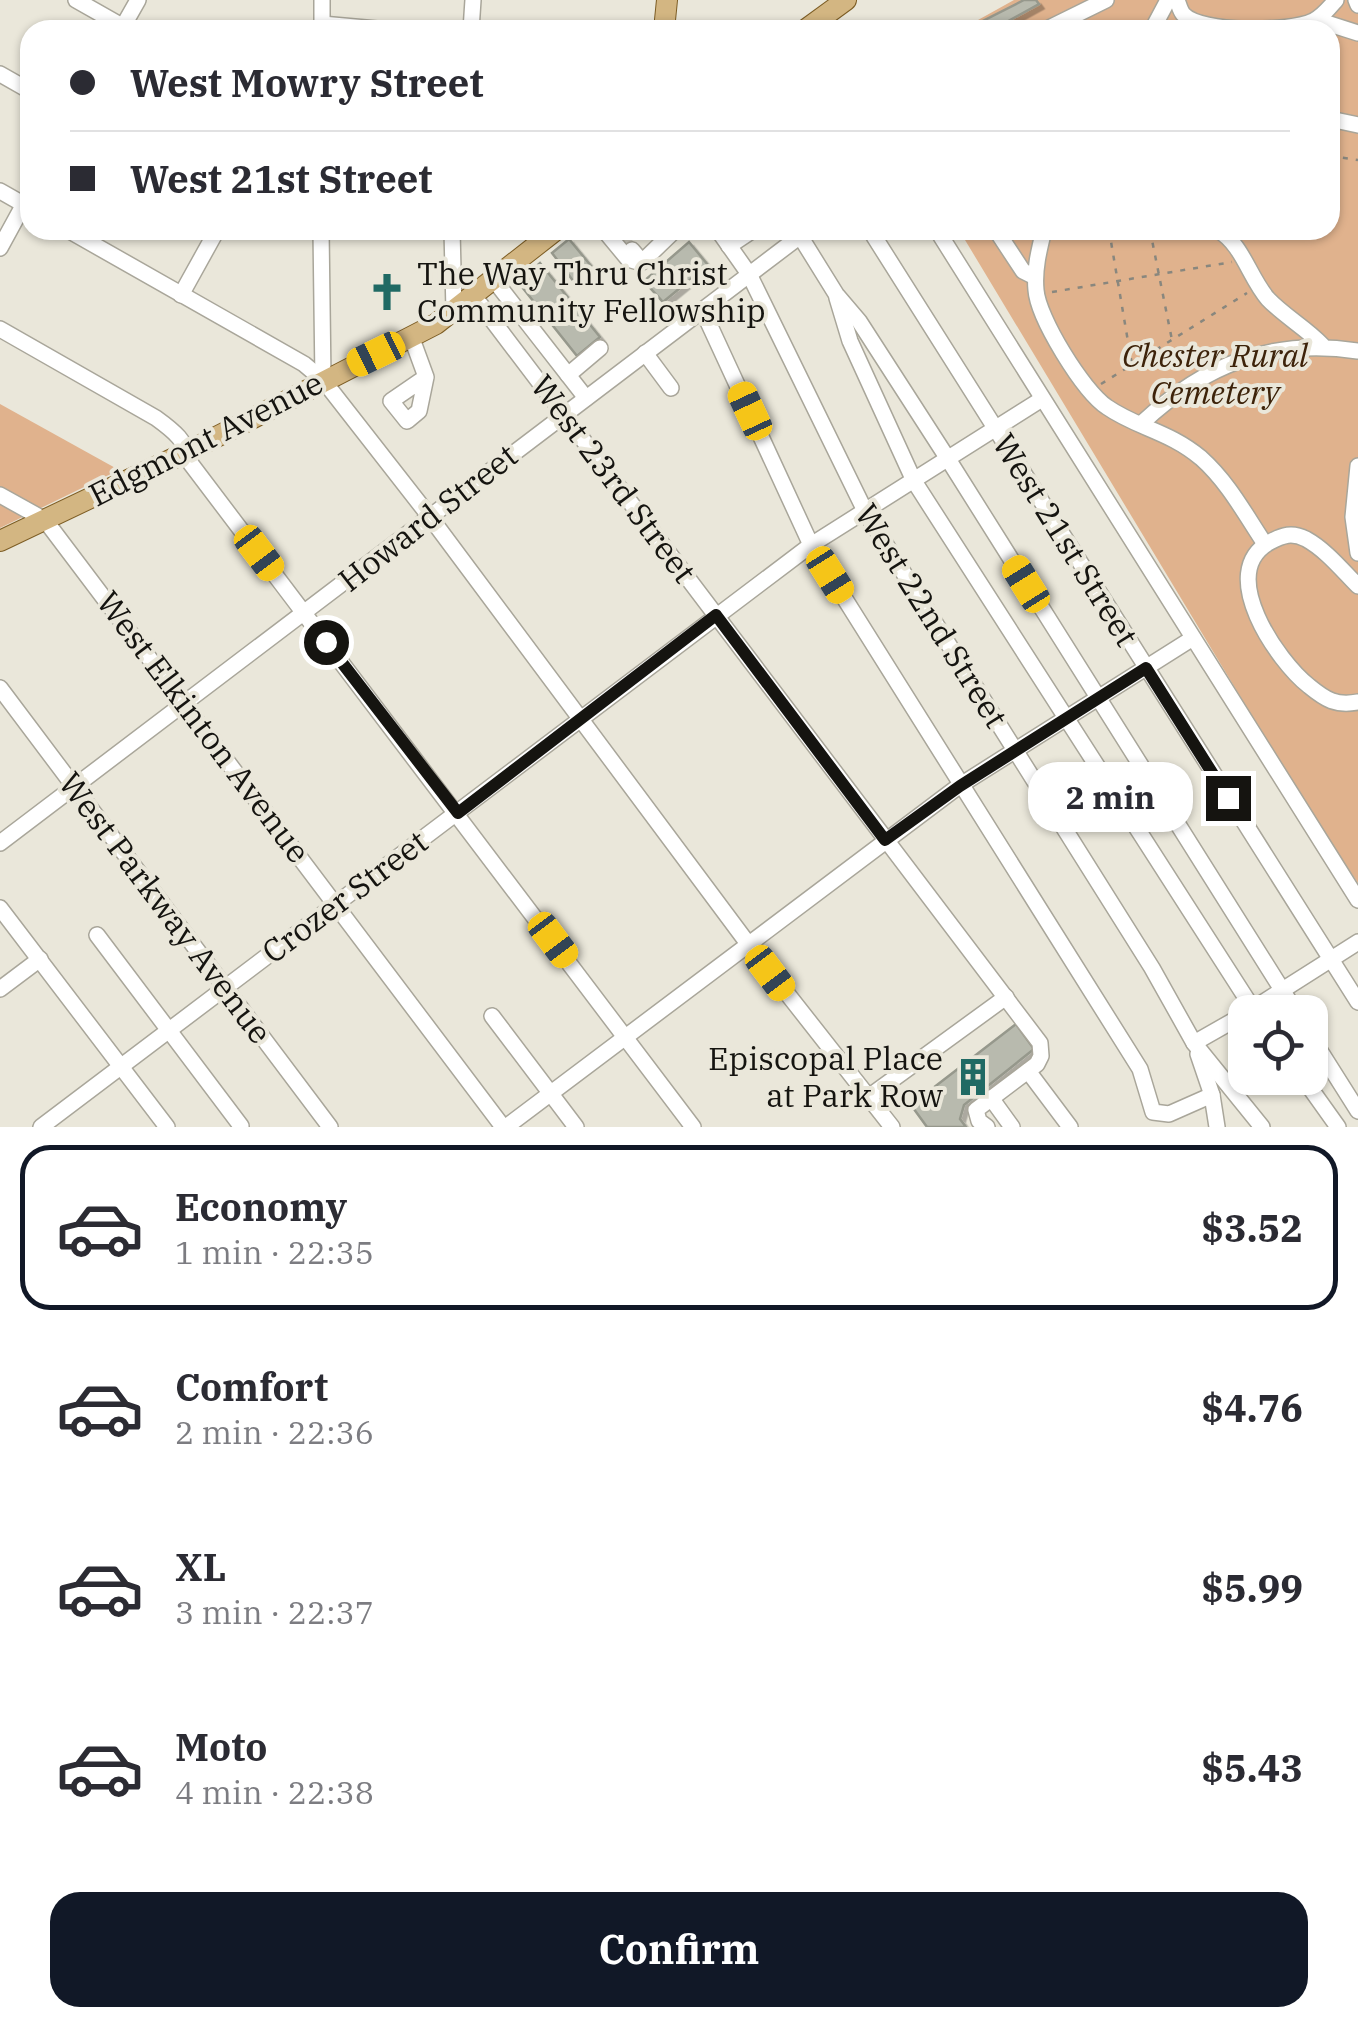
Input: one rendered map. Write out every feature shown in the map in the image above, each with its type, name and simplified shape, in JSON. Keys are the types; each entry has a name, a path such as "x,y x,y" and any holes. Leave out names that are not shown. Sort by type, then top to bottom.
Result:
{"main road":[{"path":"820,20 846,0"},
{"name":"Edgmont Avenue","path":"0,541 189,451 411,336 454,311 544,240"}],"street":[{"path":"76,0 110,20"},
{"path":"1065,20 1106,0"},
{"path":"1317,20 1336,0"},
{"path":"0,248 20,215"},
{"path":"85,240 304,364 323,380 749,945 892,1127"},
{"path":"181,295 211,240"},
{"path":"321,240 323,380"},
{"path":"452,240 454,311"},
{"path":"617,240 628,259 660,240"},
{"name":"West 22nd Street","path":"725,240 749,274 866,513 1152,968 1194,1044 1253,1125"},
{"path":"729,246 738,240"},
{"name":"Howard Street","path":"0,843 795,240"},
{"path":"808,240 836,294 850,342 914,481 1239,995"},
{"name":"West 21st Street","path":"876,240 1358,1002"},
{"path":"944,240 1358,900"},
{"path":"1003,240 1023,271 1036,277"},
{"path":"1042,240 1036,295 1052,331 1091,390 1104,406 1176,440 1214,470 1264,544"},
{"path":"1232,240 1272,303 1322,345"},
{"path":"494,280 586,398"},
{"path":"836,294 859,321 948,459 1285,995"},
{"name":"West 23rd Street","path":"474,296 1040,1043 1037,1064 1028,1070"},
{"path":"703,311 812,545 1140,1069 1153,1112 1169,1114 1212,1096"},
{"path":"0,329 179,435 189,451 191,464 693,1127"},
{"path":"411,336 426,377"},
{"path":"1142,423 1171,400 1238,360 1278,349 1322,345 1358,351"},
{"path":"568,375 600,348"},
{"path":"645,353 672,388"},
{"name":"Crozer Street","path":"40,1127 812,545 1042,399"},
{"path":"1358,466 1353,517 1358,553"},
{"path":"0,495 45,520"},
{"name":"West Elkinton Avenue","path":"45,520 505,1127"},
{"path":"1358,586 1320,548 1286,534 1264,544 1249,574 1251,596 1266,636 1286,666 1330,702 1358,702"},
{"path":"505,1127 962,784 1194,638"},
{"name":"West Parkway Avenue","path":"0,688 330,1127"},
{"path":"0,908 167,1127"},
{"path":"96,935 240,1126"},
{"path":"1276,995 1358,942"},
{"path":"0,989 40,959"},
{"path":"870,1096 1006,996"},
{"path":"492,1016 576,1127"},
{"path":"1194,1044 1228,1025"},
{"name":"West 22nd Street","path":"1194,1044 1212,1096 1217,1127"},
{"path":"1328,1064 1358,1111"},
{"path":"987,1127 979,1121 976,1110 1028,1070 1070,1127"},
{"path":"1314,1095 1338,1127"},
{"path":"991,1098 1011,1126"}],"path":[{"path":"1111,240 1132,365"},
{"path":"1152,240 1172,340"},
{"path":"1036,295 1243,260"},
{"path":"1091,390 1258,286"}],"green space":[{"name":"Chester Rural Cemetery","path":"1014,0 1358,0 1358,883 1308,809 965,240 1340,240 1340,20 978,20"},
{"path":"0,404 119,470 0,528"}],"building":[{"path":"1024,0 1036,0 1039,4 1010,20 985,20"},
{"path":"570,240 592,267 574,282 552,253"},
{"path":"689,242 708,265 663,302 644,281"},
{"path":"540,263 600,337 577,356 518,282"},
{"name":"Episcopal Place at Park Row","path":"1016,1024 1034,1049 964,1105 960,1119 966,1127 927,1127 911,1105"}],"tunnel":[{"path":"624,240 632,250"}],"place":[{"name":"The Way Thru Christ Community Fellowship","path":"387,292"},
{"name":"Episcopal Place at Park Row","path":"973,1077"}],"route":[{"path":"326,642 458,813 716,615 885,840 960,786 1146,668 1228,798"}]}
